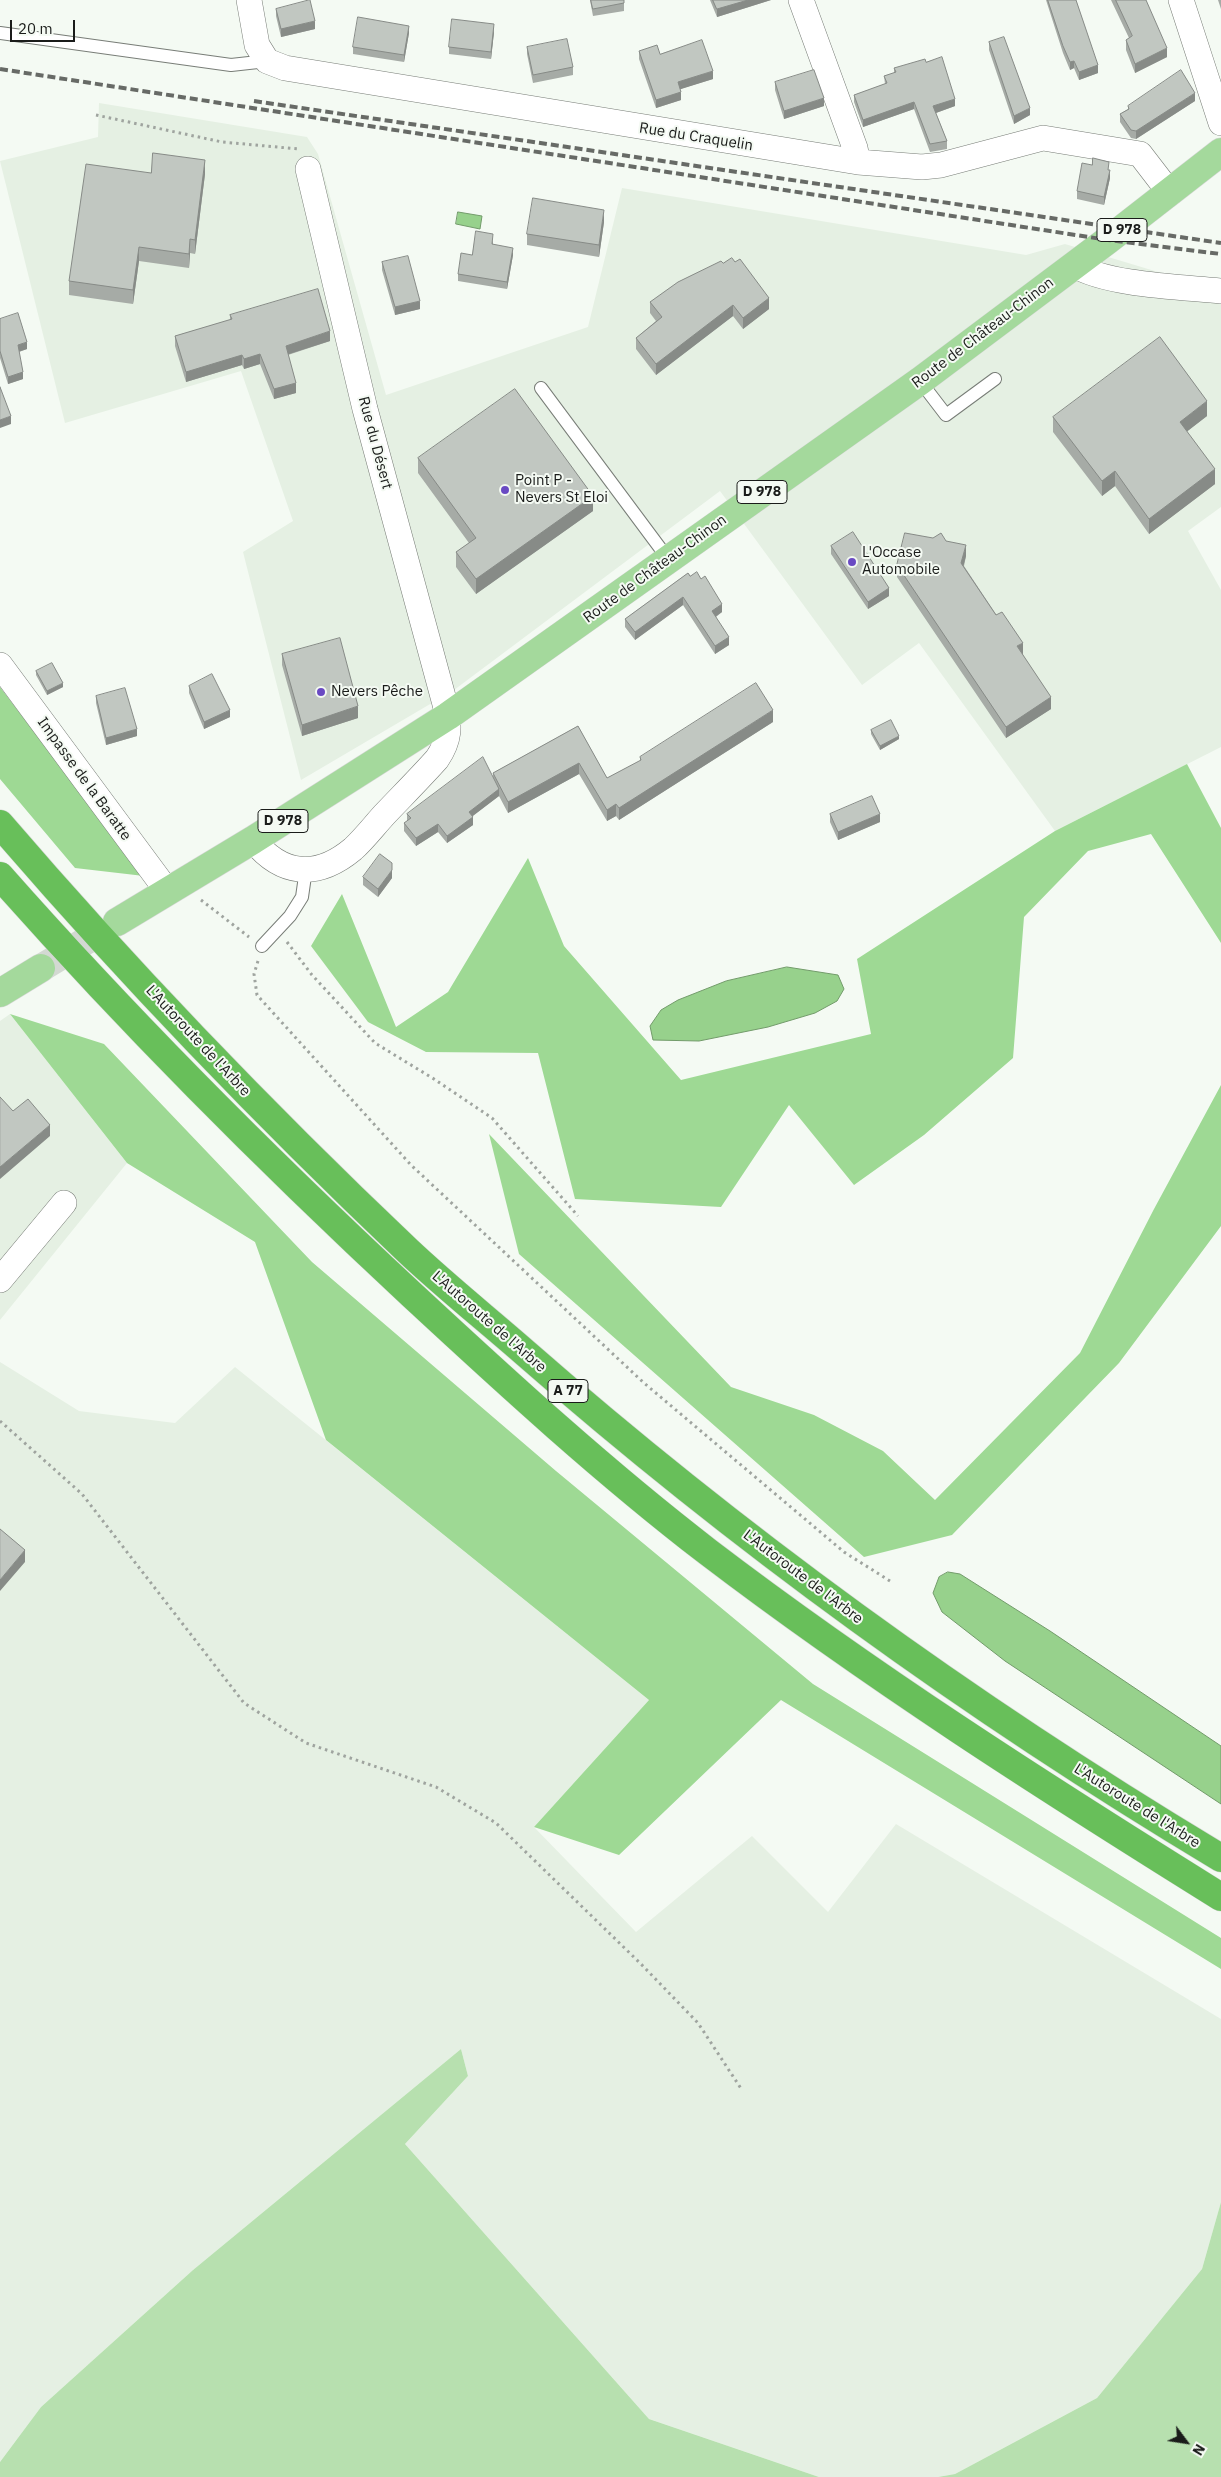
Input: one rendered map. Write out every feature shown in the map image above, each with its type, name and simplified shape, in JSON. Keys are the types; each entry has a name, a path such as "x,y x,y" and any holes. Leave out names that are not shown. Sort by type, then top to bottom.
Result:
{"highway":[{"name":"L'Autoroute de l'Arbre","path":"0,824 66,901 249,1095 410,1252 580,1401 732,1524 896,1647 1076,1769 1221,1858"},
{"name":"L'Autoroute de l'Arbre","path":"0,876 99,985 203,1092 350,1236 479,1357 601,1463 706,1550 879,1677 1071,1803 1221,1897"}],"main road":[{"name":"Route de Château-Chinon","path":"117,922 253,840 448,716 670,560 920,380 1074,266 1221,152"},
{"path":"0,993 41,968"}],"street":[{"path":"249,0 257,45 267,61"},
{"path":"801,0 858,162"},
{"path":"1181,0 1221,123"},
{"name":"Rue du Craquelin","path":"267,61 294,70 858,162 922,167 941,165 1043,138 1140,154 1170,193"},
{"name":"Rue du Désert","path":"306,870 331,863 353,849 437,759 449,736 448,716 363,400 308,169"},
{"path":"1074,266 1087,273 1140,282 1221,291"},
{"name":"Impasse de la Baratte","path":"0,666 174,888"},
{"path":"253,840 265,855 282,866 306,870"},
{"path":"0,1280 64,1203"}],"lane":[{"path":"0,33 231,65 267,61"},
{"path":"920,380 946,415 995,378"},
{"path":"541,388 670,560"},
{"path":"262,946 290,916 302,896 306,870"}],"path":[{"path":"96,115 222,142 296,147 304,152 308,169"},
{"path":"174,888 262,946 254,974 257,995 411,1165 644,1383 844,1552 890,1581"},
{"path":"278,930 312,975 374,1043 434,1079 492,1118 578,1216"},
{"path":"0,1421 82,1494 244,1703 306,1743 436,1787 496,1823 642,1964 698,2023 742,2090"}],"shaded area":[{"path":"99,103 307,137 318,154 386,395 588,327 622,188 1026,255 1065,244 1168,275 1221,280 1221,507 1188,531 1221,590 1221,747 1055,831 919,643 862,685 720,491 454,690 301,780 243,552 293,521 241,371 65,423 0,161 98,137"},
{"path":"458,212 482,216 480,229 456,224"},
{"path":"0,687 144,876 75,868 0,779"},
{"path":"1187,764 1221,828 1221,943 1151,834 1088,851 1024,917 1013,1058 924,1135 854,1185 789,1105 721,1207 575,1199 538,1053 426,1052 368,1022 311,946 342,894 396,1027 448,992 528,858 564,946 681,1080 871,1034 857,959 1055,831"},
{"path":"787,967 838,975 844,989 837,1001 815,1013 768,1027 699,1041 653,1040 650,1026 661,1010 678,1000 726,981"},
{"path":"10,1014 127,1163 0,1320 0,1021"},
{"path":"10,1014 104,1044 312,1262 556,1471 813,1684 1221,1938 1221,1969 781,1700 619,1855 534,1827 649,1700 326,1440 255,1242 127,1163"},
{"path":"1221,1085 1221,1226 1119,1363 952,1535 864,1557 519,1254 489,1134 731,1387 814,1415 883,1451 935,1500 1080,1353 1154,1209"},
{"path":"0,1362 79,1411 175,1423 235,1367 649,1700 534,1827 636,1932 752,1836 828,1912 896,1824 1221,2019 1221,2202 1202,2269 1097,2398 955,2474 938,2477 819,2477 649,2419 405,2144 468,2076 461,2049 193,2270 41,2407 0,2462"},
{"path":"948,1572 960,1574 1050,1631 1221,1746 1221,1804 1005,1661 942,1612 933,1593 939,1577"},
{"path":"461,2049 468,2076 405,2144 649,2419 819,2477 0,2477 0,2462 41,2407 193,2270"},
{"path":"1221,2202 1221,2477 938,2477 955,2474 1097,2398 1202,2269"}],"building":[{"path":"310,0 315,21 281,29 276,9"},
{"path":"591,0 624,0 624,3 593,9"},
{"path":"713,0 748,0 717,9"},
{"path":"1048,0 1076,0 1098,65 1079,72 1074,61 1070,62"},
{"path":"1116,0 1146,0 1167,48 1135,64 1126,40 1132,36"},
{"path":"358,17 409,26 404,55 353,47"},
{"path":"452,19 494,24 491,52 449,47"},
{"path":"1004,37 1030,108 1014,116 989,42"},
{"path":"567,39 573,67 533,75 527,47"},
{"path":"702,40 713,71 678,82 681,92 656,100 639,51 657,45 660,54"},
{"path":"942,57 955,99 933,106 947,141 930,144 914,102 863,120 854,95 887,83 884,76 896,72 894,68 925,59 926,62"},
{"path":"814,70 824,98 784,111 775,82"},
{"path":"1181,70 1195,93 1136,131 1131,130 1120,114 1129,109 1128,106"},
{"path":"153,153 205,160 195,240 190,239 189,254 139,247 133,290 69,281 86,164 151,173"},
{"path":"1093,158 1109,162 1108,170 1110,170 1104,197 1077,191 1082,163 1092,165"},
{"path":"533,198 604,210 599,245 527,234"},
{"path":"476,231 493,234 492,244 513,248 507,282 458,274 461,253 472,255"},
{"path":"408,256 420,301 395,307 382,262"},
{"path":"732,258 735,262 740,259 769,298 743,318 733,305 656,364 636,338 662,317 650,302 678,282 721,261 723,263"},
{"path":"318,289 330,331 286,346 296,383 274,389 260,354 244,359 242,355 186,372 175,336 232,319 230,315"},
{"path":"18,313 27,342 18,345 23,372 8,377 0,351 0,319"},
{"path":"1160,337 1207,401 1180,422 1215,469 1149,519 1115,471 1102,481 1053,417"},
{"path":"0,387 11,416 0,420"},
{"path":"515,389 593,496 476,579 456,552 476,538 418,458"},
{"path":"853,532 889,588 868,602 831,546"},
{"path":"905,533 933,538 941,533 946,541 966,545 961,563 996,615 1002,612 1023,643 1017,646 1051,697 1006,727 897,565"},
{"path":"697,572 701,579 705,576 722,604 712,611 729,637 715,646 683,597 635,632 625,619 688,573 690,576"},
{"path":"340,638 358,706 302,725 282,654"},
{"path":"52,663 63,683 47,691 36,671"},
{"path":"212,674 230,710 204,722 189,686"},
{"path":"756,683 773,710 619,808 616,804 607,810 579,763 508,802 493,773 578,726 607,778 641,760 640,757"},
{"path":"125,688 137,729 106,738 96,696"},
{"path":"891,720 899,736 880,746 871,730"},
{"path":"483,757 499,789 469,812 473,817 447,836 438,824 416,838 404,823 411,818 407,814"},
{"path":"872,796 880,814 838,832 830,814"},
{"path":"380,854 392,863 392,870 378,889 363,877"},
{"path":"0,1097 13,1111 28,1099 50,1125 0,1167"},
{"path":"0,1529 25,1550 0,1580"}],"tunnel":[{"path":"41,968 117,922"}],"railway":[{"path":"0,69 1108,240 1221,254"},
{"path":"254,101 1221,243"}],"place":[{"name":"Point P - Nevers St Eloi","path":"505,490"},
{"name":"L'Occase Automobile","path":"852,562"},
{"name":"Nevers Pêche","path":"321,692"}]}
